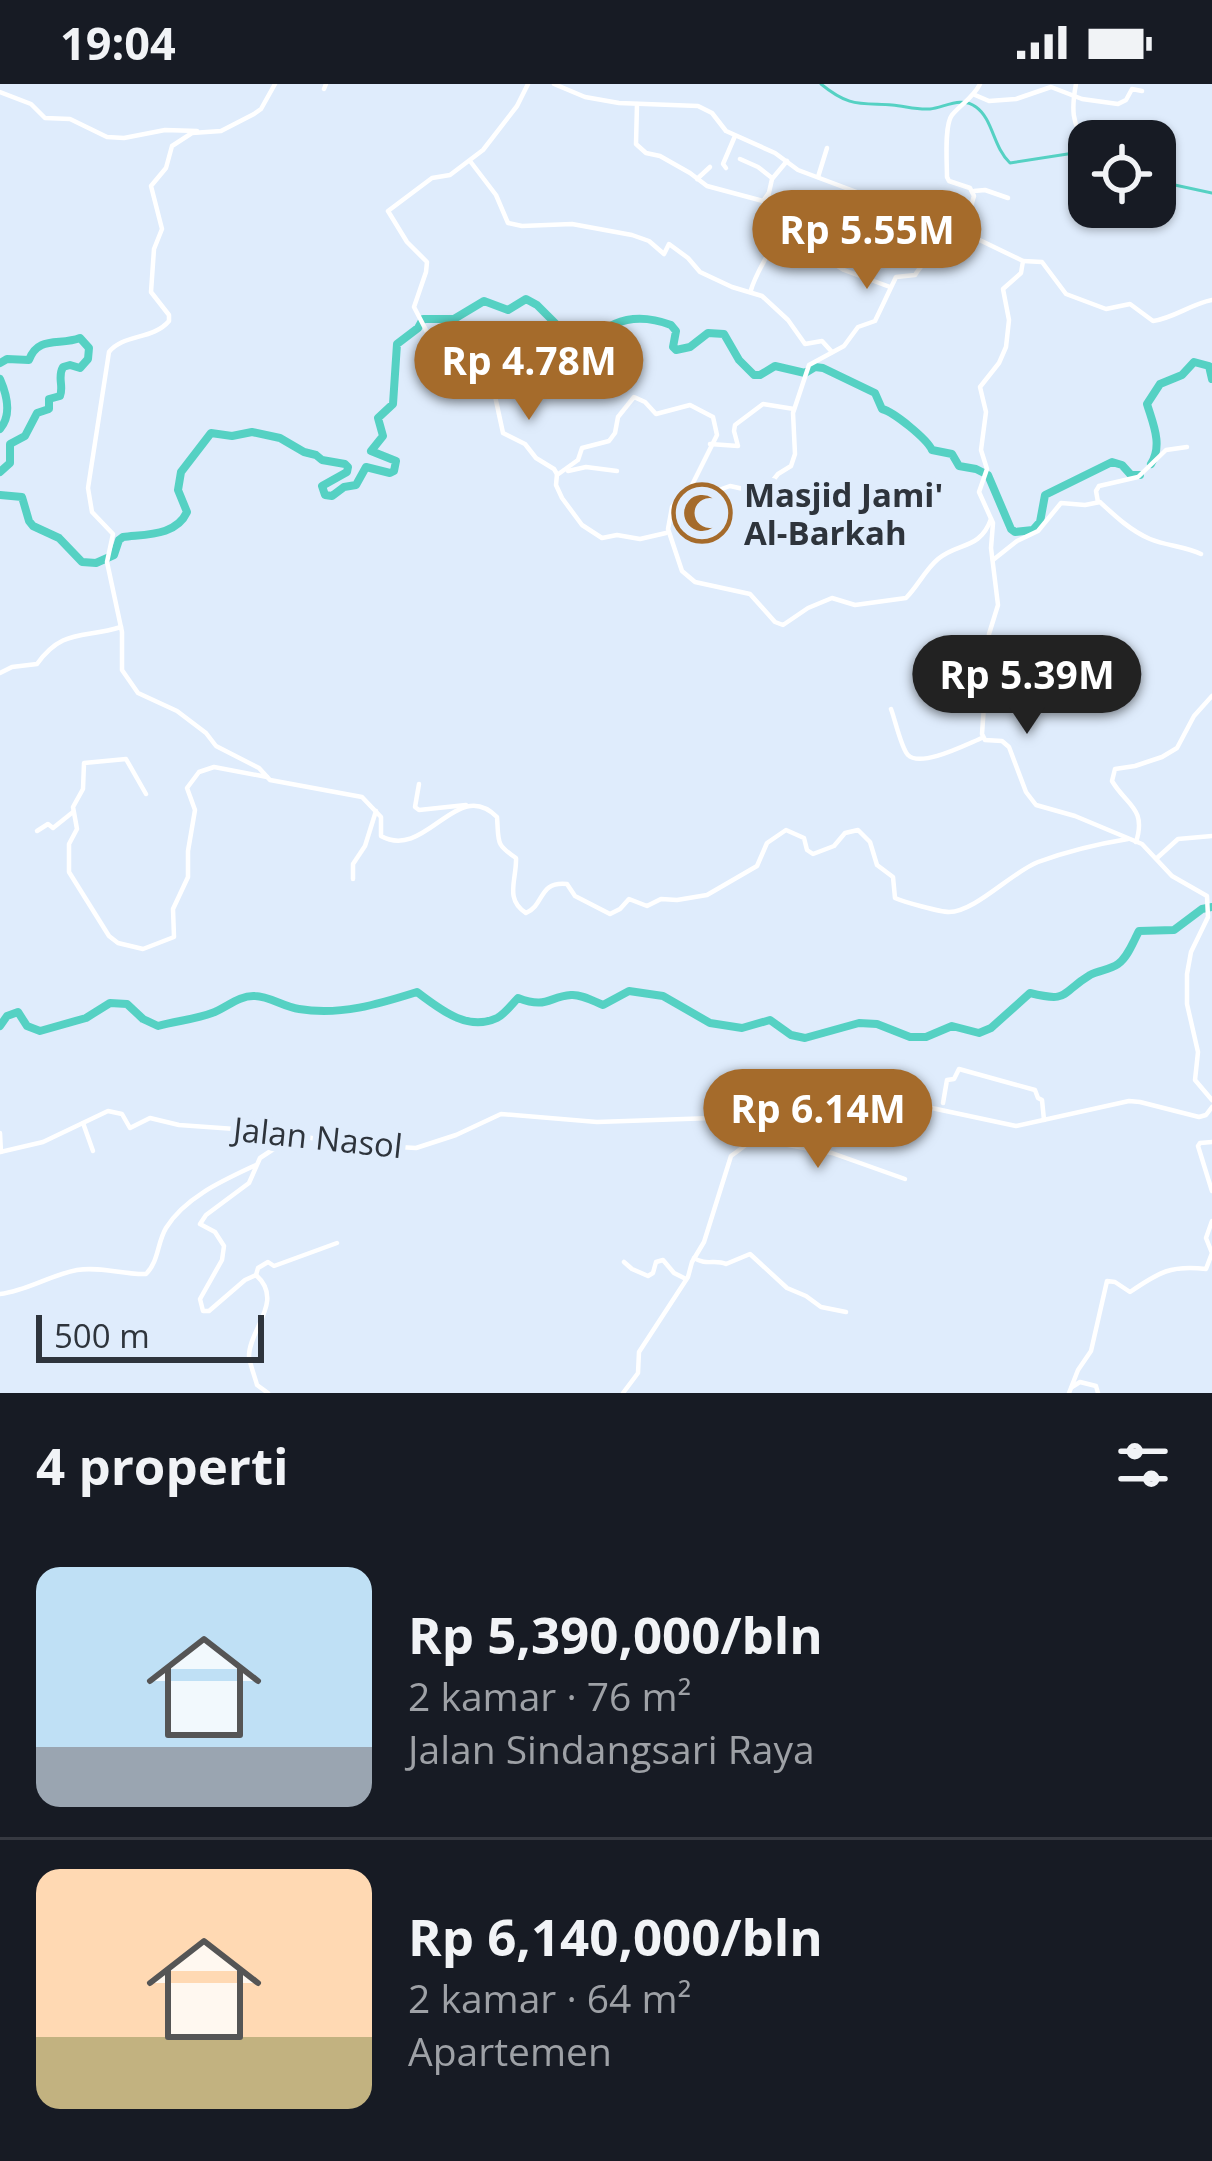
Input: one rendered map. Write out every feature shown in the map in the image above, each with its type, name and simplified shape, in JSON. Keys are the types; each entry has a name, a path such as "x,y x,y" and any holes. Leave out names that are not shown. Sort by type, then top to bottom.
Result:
{"street":[{"path":"274,84 261,110 223,130 192,134 172,146 166,168 151,186 162,229 154,247 151,292 170,321 160,331 116,344 109,352 88,483 92,512 112,534 106,560 121,627 122,673 144,697 177,711 219,748 259,768 273,781 357,796 383,820 381,836 395,842 412,838 466,806"},
{"path":"528,84 483,150 449,176 432,178 388,211 406,241 427,262 414,305 428,333 441,339 452,365 492,382 503,433 554,468 561,496 583,526 601,538 668,533"},
{"path":"554,84 585,97 698,106 712,113 722,128 795,168 963,232 1023,261 1042,262 1066,294 1101,308 1134,305 1154,322 1212,300"},
{"path":"980,84 947,123 947,177 974,191 1008,198"},
{"path":"1075,120 1076,84"},
{"path":"974,96 989,101 1016,99 1051,87 1074,97 1119,104 1132,89 1142,91"},
{"path":"0,92 32,104 45,118 70,119 107,137 162,130 202,132"},
{"path":"637,104 636,145 706,186 763,201 772,178 787,160"},
{"path":"726,167 723,164 735,136"},
{"path":"818,177 827,148"},
{"path":"740,159 772,178"},
{"path":"470,161 496,195 508,223 567,224 632,235 664,254 668,244 700,272 764,298 805,344 822,341 832,352"},
{"path":"698,179 710,167"},
{"path":"691,489 716,491 730,486 756,492 766,489 792,465 792,420 810,364 845,345 857,327 873,323 897,276 914,276 924,262 952,248 963,232 974,191"},
{"path":"751,292 774,244 777,210 768,194"},
{"path":"777,210 807,221 824,221 817,253 844,270 890,287"},
{"path":"982,738 989,634 998,605 991,548 994,525 979,492 985,475 981,450 986,412 980,387 1006,347 1009,320 1003,289 1021,273 1023,261"},
{"path":"557,475 579,459 582,448 609,441 618,416 633,398 645,402 656,415 690,405 712,415 717,433 706,459 691,489 673,505 668,533 681,570 691,580 750,594 775,622 786,625 829,598 851,604 906,598 939,558 975,542 991,519"},
{"path":"710,444 738,446 735,425 763,404 794,409"},
{"path":"1187,447 1166,450 1138,477 1096,489 1098,502 1149,539 1201,554"},
{"path":"557,475 585,467 617,471"},
{"path":"993,560 1038,531 1061,503 1098,502"},
{"path":"0,673 37,664 50,647 68,637 121,627"},
{"path":"1132,840 1140,821 1132,802 1112,781 1115,769 1160,758 1178,748 1194,716 1212,696"},
{"path":"891,709 907,754 915,759 928,759 982,738"},
{"path":"982,738 1010,747 1036,806 1132,840 1172,876 1210,898 1187,974 1187,1004 1197,1046 1195,1081 1210,1099"},
{"path":"146,794 126,759 86,762 84,788 73,812 77,829 68,848 70,875 112,939 148,949 175,935 173,909 188,878 195,810 188,786 199,772 212,767 267,777"},
{"path":"419,784 415,807 419,810 486,807 497,818 502,849 517,858 512,894 526,913 534,909 545,890 561,883 570,886 577,898 610,914 629,899 647,906 662,899 705,896 757,866 767,843 786,830 804,838 813,854 833,846 845,833 859,830 870,842 877,865 893,877 895,898 949,912 993,892 1008,877 1037,862 1079,848 1132,840"},
{"path":"353,879 353,864 365,846 376,811"},
{"path":"38,831 48,824 54,828 73,812"},
{"path":"1157,858 1178,839 1212,836"},
{"path":"1197,1046 1212,1047"},
{"path":"943,1103 947,1080 954,1079 959,1070 1035,1090 1042,1100 1044,1120"},
{"name":"Jalan Nasol","path":"1,1152 44,1142 108,1111 125,1116 130,1128 150,1118 344,1144 416,1148 501,1114 597,1122 713,1118 787,1108 884,1112 927,1107 1008,1126 1129,1101 1199,1117 1206,1115 1210,1099"},
{"path":"623,1393 638,1373 640,1349 686,1279 711,1225 731,1156 774,1124 787,1108"},
{"path":"83,1123 94,1151"},
{"path":"774,1124 783,1144 832,1153 905,1179"},
{"path":"0,1133 1,1152"},
{"path":"256,1275 203,1311 201,1296 222,1261 224,1246 200,1222 249,1183 260,1158 295,1135"},
{"path":"1212,1142 1198,1145 1212,1191"},
{"path":"0,1294 76,1270 146,1274 155,1264 164,1232 184,1208 216,1184 256,1166"},
{"path":"1071,1390 1090,1351 1107,1280 1129,1292 1165,1270 1207,1268 1212,1221"},
{"path":"256,1275 268,1262 274,1267 337,1243"},
{"path":"694,1258 726,1264 748,1254 788,1289 821,1307 846,1312"},
{"path":"624,1262 648,1276 662,1260 686,1279"},
{"path":"256,1275 266,1289 266,1311 249,1357 258,1388 268,1393"},
{"path":"1071,1390 1085,1382 1096,1386 1098,1393"}],"waterway":[{"path":"821,84 839,97 862,104 925,109 971,104 982,112 1010,163 1068,154"},
{"path":"1176,185 1212,193"},
{"path":"0,495 22,497 33,526 59,538 82,562 96,563 114,555 123,537 160,532 182,520 187,512 178,490 181,472 211,433 252,432 280,438 322,460 345,464 347,472 322,486 325,495 332,496 356,485 366,467 394,471 396,461 371,451 383,436 378,418 393,404 397,344 423,319 454,319 484,301 508,310 526,299 557,325 577,325 593,339 620,322 650,319 671,325 676,331 676,350 690,347 708,333 724,334 754,375 775,366 805,373 823,368 875,393 882,409 910,426 932,450 952,454 959,466 988,475 1015,532 1033,530 1040,522 1045,495 1112,462 1131,475 1140,475"},
{"path":"0,363 29,360 38,347 50,343 80,338 89,348 88,359 80,368 63,367 60,396 49,399 49,409 37,413 25,436 10,444 10,463 0,472"},
{"path":"1151,464 1157,442 1147,404 1160,384 1182,375 1194,362 1209,366 1212,379"},
{"path":"0,379 7,405 0,429"},
{"path":"0,1026 18,1012 27,1026 40,1031 86,1018 110,1003 127,1004 158,1026 206,1015 249,996 329,1011 417,992 454,1017 486,1022 518,998 541,1002 575,995 603,1005 629,991 663,996 710,1023 742,1028 770,1020 791,1035 805,1038 859,1023 877,1024 910,1037 926,1037 952,1026 979,1033 1030,993 1059,996 1090,975 1112,968 1139,931 1174,930 1212,907"}],"place":[{"name":"Masjid Jami' Al-Barkah","path":"702,513"}]}
